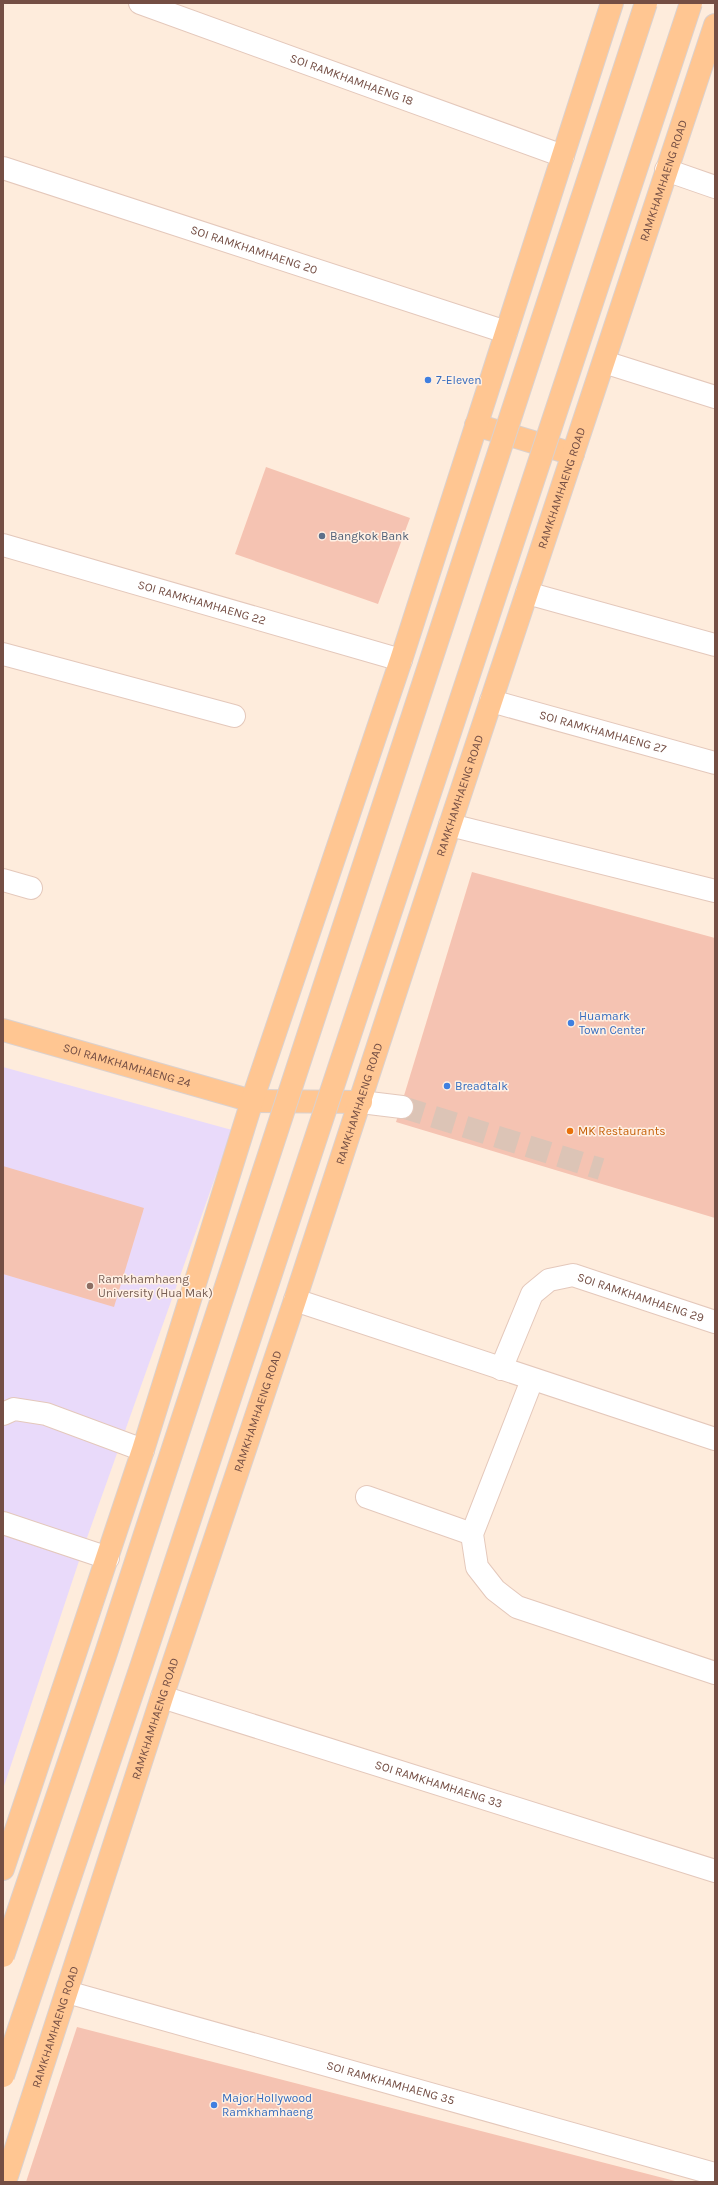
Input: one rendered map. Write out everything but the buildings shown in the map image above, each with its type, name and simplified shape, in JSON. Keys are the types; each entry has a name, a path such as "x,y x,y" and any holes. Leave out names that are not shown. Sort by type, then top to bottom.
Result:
{"main road":[{"path":"3,1869 108,1558 252,1101 400,660 612,3"},
{"path":"3,1956 106,1653 646,3"},
{"path":"3,2076 142,1664 691,3"},
{"name":"RAMKHAMHAENG ROAD","path":"5,2182 162,1697 361,1102 450,825 715,25"},
{"path":"476,425 573,454"},
{"name":"SOI RAMKHAMHAENG 24","path":"3,1030 252,1101 361,1102"}],"street":[{"name":"SOI RAMKHAMHAENG 18","path":"140,3 563,156"},
{"name":"SOI RAMKHAMHAENG 20","path":"3,168 506,332"},
{"path":"666,170 715,187"},
{"path":"604,362 715,397"},
{"name":"SOI RAMKHAMHAENG 22","path":"3,546 400,660"},
{"path":"527,593 715,645"},
{"path":"3,654 234,716"},
{"name":"SOI RAMKHAMHAENG 27","path":"491,701 715,763"},
{"path":"450,825 715,891"},
{"path":"3,880 31,888"},
{"path":"361,1102 402,1107"},
{"name":"SOI RAMKHAMHAENG 29","path":"501,1369 532,1294 549,1280 573,1275 715,1322"},
{"path":"295,1300 532,1380 715,1439"},
{"path":"532,1380 472,1534 477,1567 495,1590 517,1607 715,1673"},
{"path":"3,1414 14,1409 46,1414 143,1450"},
{"path":"367,1497 472,1534"},
{"path":"3,1523 108,1558"},
{"name":"SOI RAMKHAMHAENG 33","path":"162,1697 715,1871"},
{"name":"SOI RAMKHAMHAENG 35","path":"67,1992 715,2174"}],"shaded area":[{"name":"Ramkhamhaeng University (Hua Mak)","path":"3,1067 232,1130 83,1549 3,1789"}],"tunnel":[{"path":"402,1107 601,1169"}],"place":[{"name":"7-Eleven","path":"428,380"},
{"name":"Bangkok Bank","path":"322,536"},
{"name":"Huamark Town Center","path":"571,1023"},
{"name":"Breadtalk","path":"447,1086"},
{"name":"MK Restaurants","path":"570,1131"},
{"name":"Ramkhamhaeng University (Hua Mak)","path":"90,1286"},
{"name":"Major Hollywood Ramkhamhaeng","path":"214,2105"}]}
